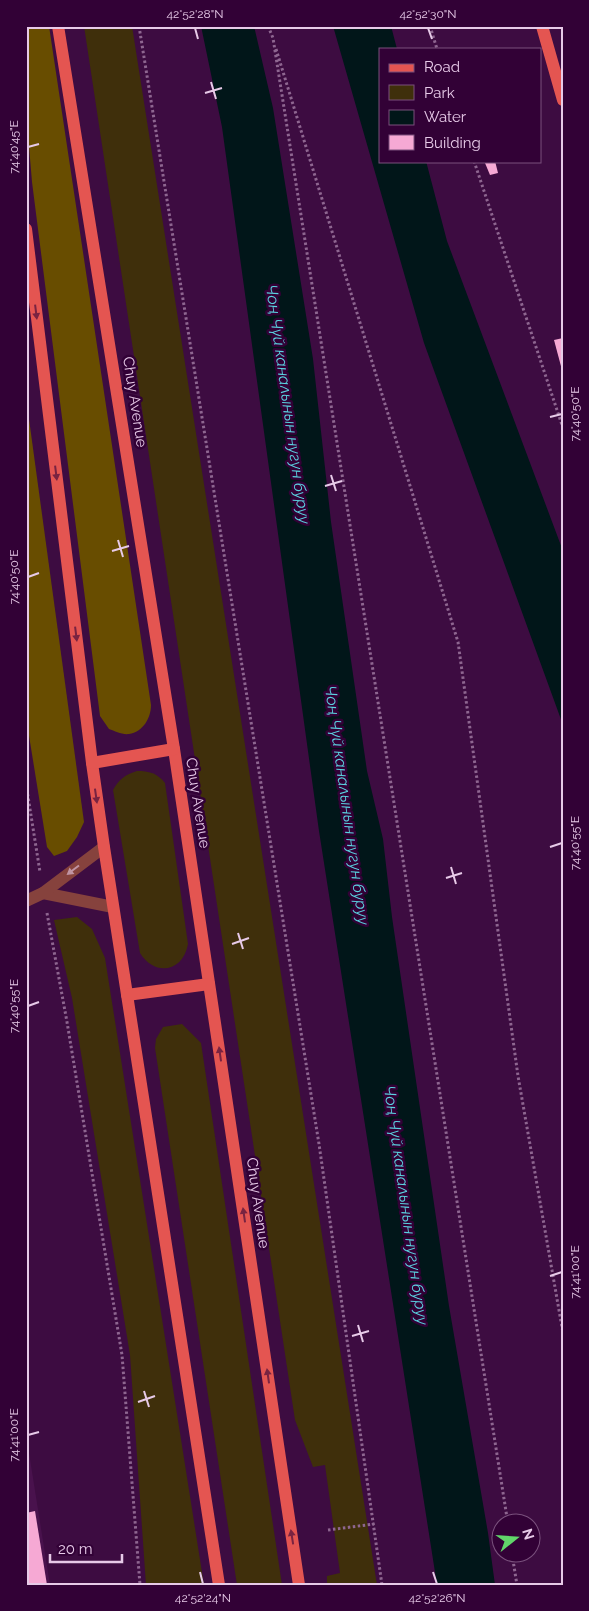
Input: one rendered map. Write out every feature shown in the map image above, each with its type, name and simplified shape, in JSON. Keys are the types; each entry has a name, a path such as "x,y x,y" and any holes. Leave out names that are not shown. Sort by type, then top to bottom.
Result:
{"main road":[{"name":"Chuy Avenue","path":"58,26 174,750 299,1585"},
{"path":"542,26 563,100"},
{"path":"26,229 92,763 218,1585"},
{"path":"92,763 174,750"},
{"path":"128,995 209,984"}],"lane":[{"path":"26,901 43,893 104,847"},
{"path":"43,893 113,907"}],"path":[{"path":"139,26 317,1134 382,1585"},
{"path":"268,26 458,642 518,1076 563,1333"},
{"path":"430,26 437,48"},
{"path":"273,38 506,1514"},
{"path":"474,162 563,428"},
{"path":"26,784 122,1355 140,1585"},
{"path":"328,1530 374,1524"},
{"path":"514,1564 517,1585"}],"shaded area":[{"path":"26,26 49,26 151,705 150,715 145,724 134,733 129,734 109,729 100,716 32,182 26,111"},
{"path":"26,397 84,822 77,837 67,851 54,856 47,847 26,717"},
{"path":"26,1434 50,1585 26,1585"}],"green space":[{"path":"84,26 132,26 377,1585 327,1585 327,1576 340,1573 325,1465 313,1467 295,1420"},
{"path":"137,771 152,773 165,783 188,944 180,961 168,968 153,966 140,953 113,790 123,778"},
{"path":"77,917 92,929 105,958 204,1585 146,1585 130,1355 72,998 54,920"},
{"path":"182,1024 201,1043 282,1585 237,1585 155,1048 156,1039 163,1027"}],"water":[{"name":"Чоң Чүй каналынын нугун буруу","path":"201,26 254,26 273,108 313,359 331,522 367,771 383,839 392,917 449,1306 488,1533 495,1585 437,1585 319,831 222,127"},
{"path":"333,26 391,26 397,48 379,48 379,162 426,162 447,241 563,551 563,725 424,343"}],"building":[{"path":"495,162 498,173 490,175 485,163"},
{"path":"563,338 563,370 562,370 554,340"},
{"path":"35,1511 47,1585 26,1585 26,1513"}]}
